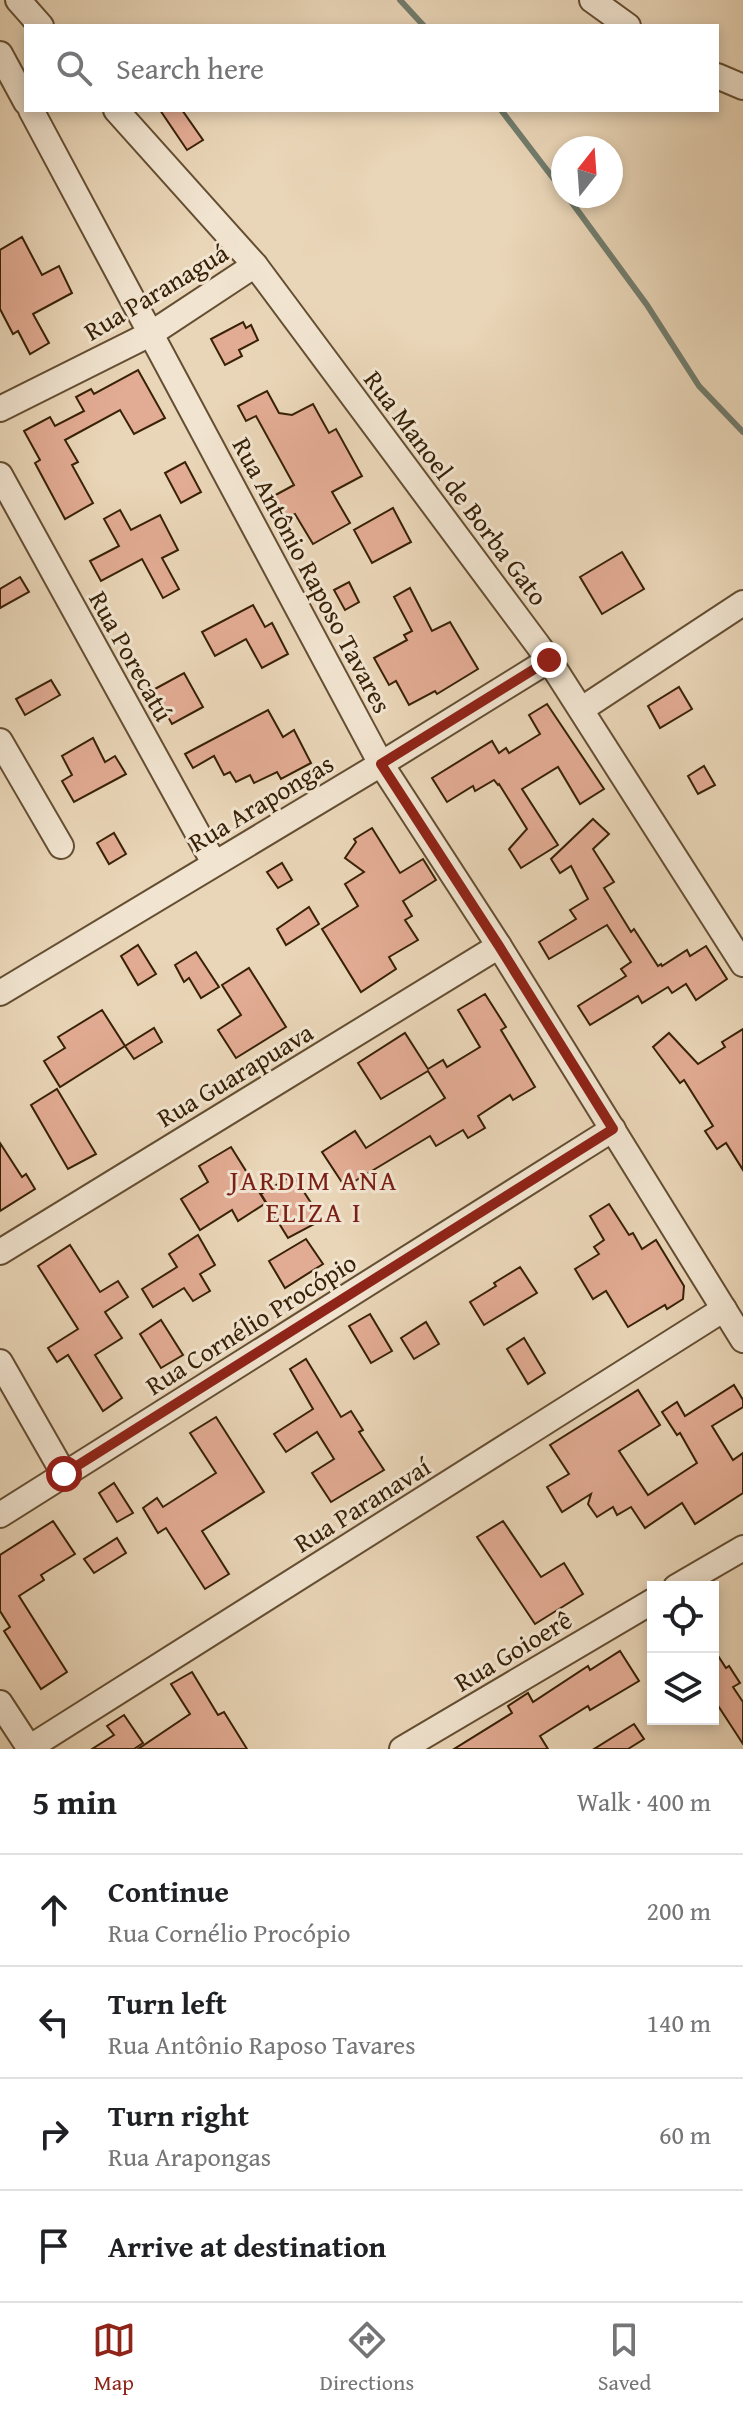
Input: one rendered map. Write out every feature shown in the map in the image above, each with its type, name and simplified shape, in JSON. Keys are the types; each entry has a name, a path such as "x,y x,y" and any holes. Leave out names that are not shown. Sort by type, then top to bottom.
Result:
{"street":[{"path":"18,0 39,24"},
{"path":"592,0 625,24"},
{"path":"0,54 24,98"},
{"path":"719,77 743,87"},
{"name":"Rua Antônio Raposo Tavares","path":"32,112 381,764 499,946 743,1340"},
{"name":"Rua Manoel de Borba Gato","path":"118,112 255,265 549,660 743,964"},
{"name":"Rua Paranaguá","path":"0,409 152,333 255,265"},
{"name":"Rua Porecatú","path":"0,475 214,863"},
{"path":"582,709 743,603"},
{"name":"Rua Arapongas","path":"0,993 549,660"},
{"path":"0,741 61,846"},
{"name":"Rua Guarapuava","path":"0,1252 499,946"},
{"name":"Rua Cornélio Procópio","path":"0,1515 613,1129"},
{"name":"Rua Paranavaí","path":"30,1749 724,1309"},
{"path":"0,1362 64,1474"},
{"path":"686,1581 743,1548"},
{"name":"Rua Goioerê","path":"402,1749 647,1605"},
{"path":"0,1703 30,1749"}],"building":[{"path":"161,112 183,112 203,140 187,150"},
{"path":"22,237 42,275 59,266 72,293 33,314 49,343 30,354 18,331 13,334 0,309 0,250"},
{"path":"243,322 246,328 251,325 258,340 239,350 242,356 225,365 211,339"},
{"path":"138,370 165,418 134,434 120,410 65,440 78,462 72,465 93,503 65,519 35,463 40,460 24,431 50,417 55,426 84,411 76,397 91,389 94,394"},
{"path":"267,391 279,413 292,415 313,404 329,433 336,429 362,476 332,492 350,523 313,544 295,514 283,520 270,498 294,485 256,416 246,421 238,406"},
{"path":"185,462 201,492 181,503 165,473"},
{"path":"393,508 411,542 372,563 354,530"},
{"path":"120,510 131,530 160,515 178,550 162,558 179,589 163,598 142,559 101,581 90,561 119,546 104,519"},
{"path":"622,552 644,589 602,614 580,577"},
{"path":"20,577 29,592 0,608 0,589"},
{"path":"349,582 359,602 345,610 334,590"},
{"path":"410,588 432,631 450,622 478,669 437,694 435,691 409,705 396,681 389,685 374,658 407,640 404,635 412,631 394,597"},
{"path":"253,605 265,627 272,623 288,654 262,668 246,639 215,656 202,632"},
{"path":"184,673 203,707 172,724 153,690"},
{"path":"51,680 60,695 25,715 16,699"},
{"path":"679,687 692,709 660,728 648,706"},
{"path":"547,704 604,789 580,804 558,767 522,789 558,845 521,868 509,849 527,829 499,784 494,780 475,791 473,786 447,802 432,778 492,741 499,753 506,748 509,753 540,734 529,715"},
{"path":"268,710 283,737 294,730 311,763 281,779 277,772 254,783 250,775 236,782 230,772 224,775 214,756 193,768 185,754"},
{"path":"93,738 105,762 115,756 126,774 74,802 62,781 72,775 62,756"},
{"path":"704,766 715,785 698,794 688,776"},
{"path":"593,819 609,834 593,849 614,882 604,888 631,932 634,929 658,966 687,950 690,956 706,946 727,979 696,1000 686,984 672,993 668,987 642,1003 638,996 590,1025 578,1006 626,976 621,969 631,962 607,925 549,959 539,942 576,919 570,910 588,899 571,866 560,873 551,859"},
{"path":"372,828 400,873 423,859 436,880 403,901 412,916 405,920 418,940 389,957 396,969 361,992 322,929 358,906 345,884 364,872 345,858 356,842 354,839"},
{"path":"114,833 126,854 109,864 97,843"},
{"path":"282,863 292,880 278,888 267,872"},
{"path":"309,907 319,924 286,945 277,929"},
{"path":"138,945 156,974 138,985 121,956"},
{"path":"196,952 219,987 201,998 189,978 184,982 175,965"},
{"path":"249,968 286,1027 236,1058 218,1030 241,1015 222,985"},
{"path":"485,994 506,1027 501,1030 535,1087 513,1100 510,1095 478,1116 485,1128 468,1138 463,1130 436,1146 430,1136 345,1187 322,1152 355,1131 366,1148 445,1098 428,1071 381,1099 358,1063 405,1033 428,1069 443,1060 447,1067 480,1047 458,1010"},
{"path":"102,1010 125,1046 60,1087 44,1061 65,1048 58,1037"},
{"path":"154,1028 162,1042 134,1059 125,1046"},
{"path":"743,1029 743,1170 726,1143 717,1149 705,1131 713,1126 684,1080 680,1083 653,1047 669,1033 698,1064 725,1047 722,1042"},
{"path":"57,1089 96,1154 68,1169 31,1105"},
{"path":"0,1143 22,1177 26,1174 35,1189 0,1211"},
{"path":"231,1147 266,1203 238,1221 232,1210 200,1230 181,1199 208,1182 199,1166"},
{"path":"293,1175 322,1220 288,1238 261,1194"},
{"path":"609,1204 642,1249 656,1240 684,1286 683,1299 667,1309 665,1305 628,1327 606,1291 593,1299 575,1269 599,1254 594,1247 604,1240 590,1216"},
{"path":"198,1235 215,1265 200,1274 210,1291 193,1301 184,1288 153,1307 142,1289 177,1267 169,1254"},
{"path":"306,1239 323,1264 285,1288 269,1261"},
{"path":"70,1245 100,1292 118,1281 128,1297 105,1312 122,1338 95,1355 122,1398 103,1411 68,1355 57,1362 48,1348 78,1329 38,1266"},
{"path":"520,1267 537,1293 484,1325 470,1302"},
{"path":"370,1314 392,1351 371,1363 349,1326"},
{"path":"161,1320 183,1355 161,1368 140,1334"},
{"path":"426,1322 439,1344 414,1359 401,1338"},
{"path":"524,1338 545,1373 528,1384 507,1349"},
{"path":"306,1359 341,1417 351,1411 363,1430 359,1432 384,1470 331,1502 312,1473 334,1459 317,1432 286,1452 274,1434 313,1409 290,1369"},
{"path":"734,1385 743,1400 743,1407 712,1426 733,1460 743,1453 743,1493 695,1524 682,1503 645,1528 631,1507 617,1515 613,1507 597,1517 588,1504 591,1494 562,1512 547,1487 569,1474 550,1445 638,1390 660,1425 619,1451 648,1495 697,1463 680,1433 677,1435 662,1412 677,1402 685,1416"},
{"path":"216,1417 264,1492 202,1531 229,1574 205,1589 166,1528 158,1533 143,1508 157,1498 163,1507 216,1473 190,1433"},
{"path":"114,1483 133,1513 117,1522 99,1493"},
{"path":"53,1521 75,1554 41,1575 44,1580 19,1596 67,1672 41,1689 4,1631 10,1627 0,1611 0,1555"},
{"path":"503,1521 541,1577 564,1563 583,1594 535,1624 477,1537"},
{"path":"117,1538 126,1553 94,1573 84,1559"},
{"path":"620,1651 639,1681 590,1710 588,1706 540,1736 548,1749 454,1749 512,1713 508,1706 528,1693 533,1702 588,1666 590,1670"},
{"path":"719,1657 740,1683 733,1687 743,1702 743,1744 719,1707"},
{"path":"192,1672 218,1715 224,1712 247,1749 138,1749 190,1714 171,1684"},
{"path":"124,1715 143,1743 134,1749 92,1749 114,1735 107,1726"},
{"path":"634,1724 644,1739 628,1749 594,1749"}],"waterway":[{"path":"400,0 422,24"},
{"path":"503,112 551,175"},
{"path":"576,208 647,305 699,386 743,432"}],"district":[{"name":"JARDIM ANA ELIZA I","path":"314,1196"}],"route":[{"path":"64,1474 613,1129 381,764 549,660"}]}
